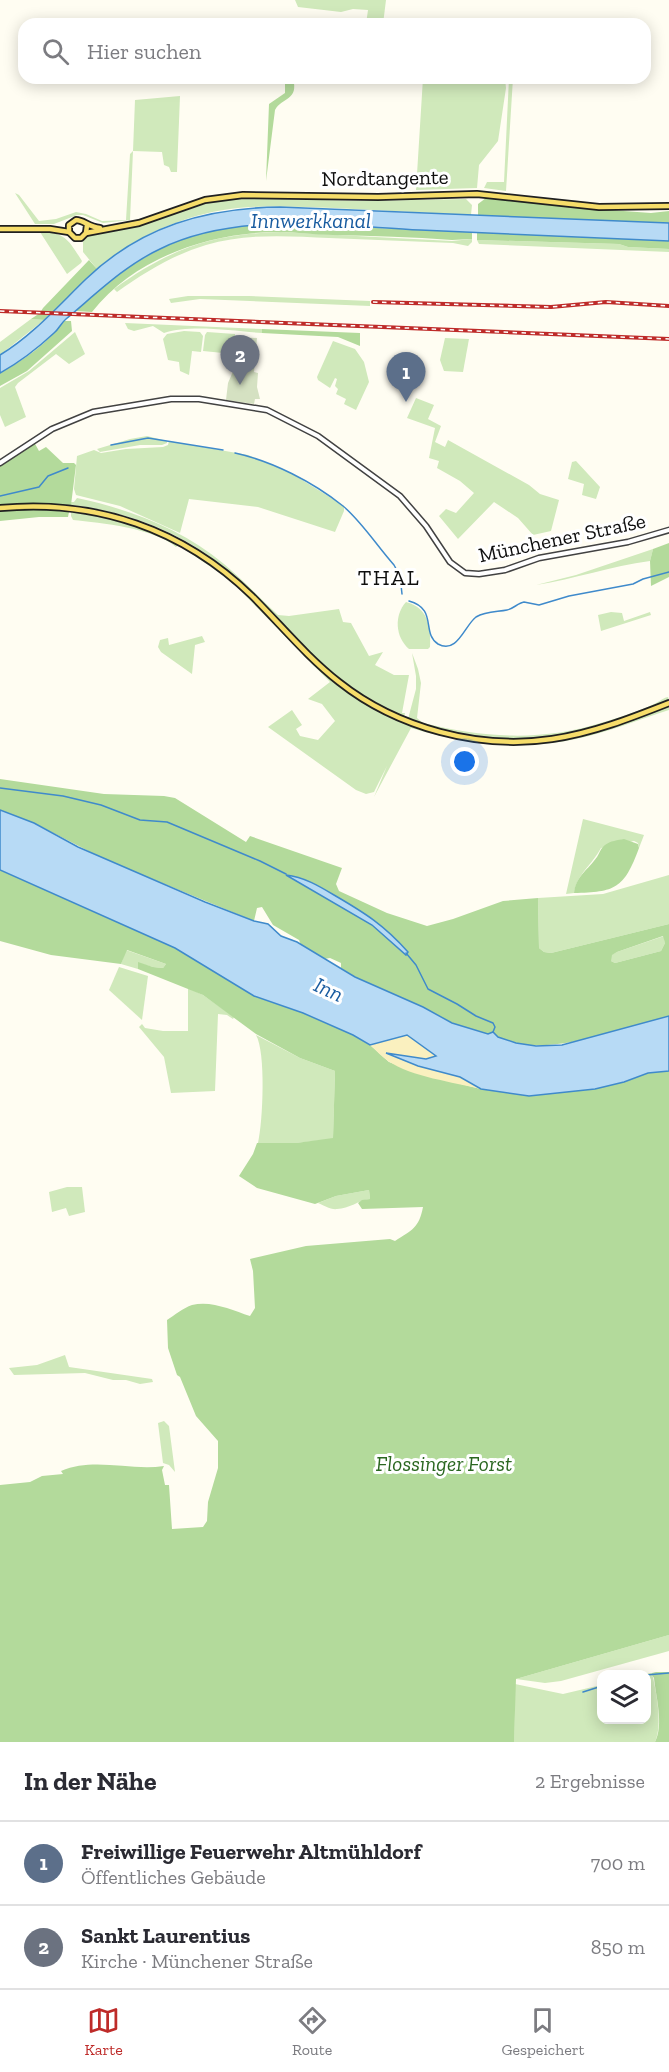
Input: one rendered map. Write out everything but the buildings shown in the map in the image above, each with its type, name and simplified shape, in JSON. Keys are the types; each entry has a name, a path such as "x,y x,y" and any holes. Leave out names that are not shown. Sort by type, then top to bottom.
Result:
{"main road":[{"name":"Nordtangente","path":"0,229 50,229 69,232 72,237 77,238 106,228 139,223 214,198 252,194 378,197 477,194 591,207 669,206"},
{"name":"Nordtangente","path":"50,229 69,225 78,220 87,225 106,228"},
{"path":"69,225 69,232"},
{"path":"86,233 87,225"},
{"path":"0,508 44,507 96,512 140,525 175,539 208,559 227,574 253,597 314,660 344,686 383,710 440,732 495,740 551,739 595,729 669,703"}],"street":[{"name":"Münchener Straße","path":"0,463 52,429 93,412 171,399 199,399 267,410 318,436 400,496 426,526 450,562 465,573 478,574 505,570 539,558 619,544 669,530"}],"green space":[{"path":"295,0 386,0 384,18 367,18 368,10 353,9 341,12 298,7"},
{"path":"285,84 294,84 292,95 275,110 266,181 269,104 285,93"},
{"path":"423,84 506,84 498,141 479,165 477,188 416,190"},
{"path":"509,84 513,84 506,191 484,188 487,182 504,182"},
{"path":"180,96 177,172 171,172 169,167 164,165 162,152 133,151 135,100"},
{"path":"133,151 130,220 103,223 77,215 54,224 35,224 15,193 39,221 56,219 76,212 102,221 126,220 130,154"},
{"path":"244,198 360,201 466,199 472,205 471,215 298,207 238,208 200,215 163,228 128,246 97,269 83,252 83,240 92,233 145,224 211,202"},
{"path":"486,198 651,213 669,211 669,223 478,216 478,204"},
{"path":"277,224 472,232 472,239 279,232 227,237 176,251 130,276 92,312 76,311 122,273 167,246 191,236 217,230"},
{"path":"40,232 49,232 66,239 74,248 81,263 67,274"},
{"path":"280,232 452,241 472,239 472,242 468,246 453,243 267,236 236,239 206,245 182,254 149,271 117,292 114,289 134,275 192,246 233,236"},
{"path":"477,232 669,241 669,249 628,247 619,244 477,240"},
{"path":"477,240 619,244 628,247 669,249 669,252 479,244"},
{"path":"89,260 97,269 44,320 31,319 40,313"},
{"path":"188,296 370,301 370,306 200,299 171,303 169,299"},
{"path":"31,319 44,320 0,355 0,342"},
{"path":"64,321 71,321 72,331 27,371 0,386 0,373 51,337"},
{"path":"125,323 262,329 262,333 187,329 164,333 153,326 134,331 128,329"},
{"path":"262,329 360,333 360,346 338,337 262,333"},
{"path":"184,331 200,332 203,336 201,352 192,351 189,375 180,371 179,362 168,360 163,339 167,334"},
{"path":"75,332 85,354 69,364 56,354 18,383 15,387 26,417 5,427 0,415 0,388 29,371"},
{"path":"207,332 235,334 234,361 222,360 223,353 203,351"},
{"path":"235,337 257,338 254,372 258,373 257,387 260,399 255,399 254,404 226,400 228,383 234,369"},
{"path":"445,338 469,339 463,372 444,371 440,360"},
{"path":"333,341 355,349 364,362 369,382 356,410 344,404 346,399 336,394 337,379 335,378 330,388 317,377"},
{"path":"416,398 434,405 428,419 441,426 435,442 445,447 448,440 529,485 540,494 559,500 551,531 533,535 518,518 494,502 458,539 439,516 446,509 456,513 474,493 460,481 437,468 439,461 429,458 435,428 407,418"},
{"path":"147,436 167,441 167,443 100,452 97,449 130,439"},
{"path":"169,441 248,455 291,473 344,506 335,532 258,507 189,499 180,533 120,506 76,495 74,489 77,456 94,450 101,453 163,447 168,445"},
{"path":"34,442 39,451 46,447 63,463 76,465 71,505 25,503 0,505 0,466"},
{"path":"576,461 600,487 596,499 582,495 584,484 568,479 572,462"},
{"path":"77,498 135,514 191,540 224,564 278,615 289,616 339,609 343,622 351,623 369,656 383,652 375,665 394,675 409,675 402,713 405,713 404,717 365,697 330,672 236,578 206,554 151,525 111,512 71,505 71,502"},
{"path":"0,511 69,512 68,517 0,521"},
{"path":"71,512 126,524 152,533 178,545 176,547 155,535 141,531 73,520"},
{"path":"669,543 669,577 651,586 650,561 653,549"},
{"path":"180,546 200,558 224,576"},
{"path":"653,549 650,561 536,585 576,575"},
{"path":"237,587 310,660 350,692 394,717 441,733 466,738 524,743 579,734 669,706 669,710 588,736 535,745 472,742 411,728 374,797 387,766 374,792 366,794 356,790 268,727 292,710 302,725 296,729 300,736 318,740 335,721 322,704 308,699 330,682"},
{"path":"406,602 424,613 427,619 430,639 428,649 409,649 401,638 398,619"},
{"path":"611,612 622,613 624,621 650,612 651,615 601,631 598,615"},
{"path":"202,636 205,642 195,645 192,674 161,652 158,647 160,640 168,638 169,645"},
{"path":"412,653 421,683 417,718 423,723 446,728 491,735 558,733 622,716 668,697 669,700 630,716 574,732 519,738 464,734 408,719 416,689"},
{"path":"0,779 104,794 175,798 246,842 250,836 342,868 336,884 339,891 387,913 427,926 503,901 538,898 539,948 544,952 551,953 669,924 669,1016 578,1041 551,1045 527,1045 507,1041 493,1032 488,1034 452,1023 423,1007 355,977 341,968 341,963 330,958 324,959 301,945 299,940 273,925 262,907 257,908 254,921 104,859 34,823 0,810","holes":["663,936 665,943 661,951 615,963 611,961 612,955 617,952"]},
{"path":"583,819 644,835 639,848 638,843 634,841 601,848 578,880 574,893 566,894"},
{"path":"624,839 638,844 639,848 623,880 609,889 574,893 580,878 604,846"},
{"name":"Flossinger Forst","path":"0,870 175,948 254,996 303,1013 353,1035 370,1045 389,1062 425,1075 481,1089 529,1096 624,1082 648,1073 669,1071 669,1635 516,1679 514,1742 0,1742 0,1485 30,1482 42,1476 63,1474 61,1471 86,1465 164,1466 162,1470 165,1485 169,1485 172,1529 203,1527 207,1521 208,1502 218,1468 218,1441 196,1416 180,1377 177,1375 168,1348 167,1320 185,1308 199,1304 221,1306 250,1316 255,1308 250,1259 306,1246 390,1239 395,1241 414,1228 423,1207 362,1209 358,1203 370,1199 369,1190 336,1196 315,1204 257,1188 239,1176 257,1143 296,1143 333,1138 335,1071 300,1058 256,1034 203,995 138,969 138,962 163,968 166,964 127,950 121,964 51,955 0,941"},
{"path":"669,875 669,924 551,953 539,948 538,898 603,894"},
{"path":"664,936 665,943 661,951 615,963 611,961 611,955 617,952"},
{"path":"126,950 166,964 163,968 138,963 138,969 121,964"},
{"path":"119,967 148,976 142,1020 109,990"},
{"path":"188,988 203,995 234,1017 233,1019 227,1015 218,1014 215,1091 171,1093 164,1057 139,1027 142,1024 145,1028 163,1031 188,1031"},
{"path":"256,1035 300,1058 335,1071 333,1139 296,1143 258,1143 262,1104 262,1071"},
{"path":"67,1187 82,1187 85,1212 69,1216 66,1208 52,1212 49,1192"},
{"path":"369,1190 370,1199 346,1208 332,1209 318,1203 336,1196"},
{"path":"65,1355 69,1367 152,1379 153,1382 140,1384 85,1373 14,1375 9,1368 37,1365"},
{"path":"164,1421 169,1426 175,1472 169,1465 163,1463 158,1423"},
{"path":"669,1635 669,1651 561,1681 545,1683 516,1679"},
{"path":"669,1672 669,1742 655,1742 659,1719 652,1673"},
{"path":"651,1673 659,1717 655,1742 514,1742 515,1684 563,1694 597,1686 597,1724 651,1724"}],"sand":[{"path":"407,1035 436,1056 426,1059 389,1054 418,1066 460,1077 481,1089 398,1067 370,1045"}],"water":[{"name":"Innwerkkanal","path":"280,207 669,223 669,241 321,224 254,225 221,229 190,237 160,249 134,264 66,319 35,349 0,373 0,355 35,329 107,261 129,246 152,233 201,216 226,211"},
{"name":"Inn","path":"0,810 34,823 78,847 205,902 268,924 281,936 297,942 355,977 423,1007 452,1023 488,1034 493,1032 498,1037 516,1043 536,1046 562,1045 669,1016 669,1071 648,1073 595,1089 529,1096 481,1089 460,1077 418,1066 386,1053 426,1059 436,1056 407,1035 370,1045 303,1013 254,996 175,948 0,870"},
{"path":"286,875 311,882 355,908 374,920 408,952 406,955 372,925"}],"waterway":[{"path":"111,445 148,438 223,450"},
{"path":"235,453 263,461 292,474 343,506 394,565 400,576 402,594"},
{"path":"0,496 39,487 48,476 68,468"},
{"path":"409,601 423,610 433,639 438,644 450,646 460,638 476,617 484,614 509,609 524,602 539,605 569,596 633,584 669,572"},
{"path":"0,788 63,796 101,805 140,820 167,822 286,874"},
{"path":"406,953 416,965 428,989 493,1023 495,1027 493,1032"},
{"path":"651,1675 669,1673"},
{"path":"583,1692 597,1688"}],"railway":[{"path":"373,302 551,307 606,302 669,306"},
{"path":"0,311 669,339"}],"place":[{"name":"Sankt Laurentius","path":"240,385"},
{"name":"Freiwillige Feuerwehr Altmühldorf","path":"406,402"}],"district":[{"name":"THAL","path":"389,577"}]}
